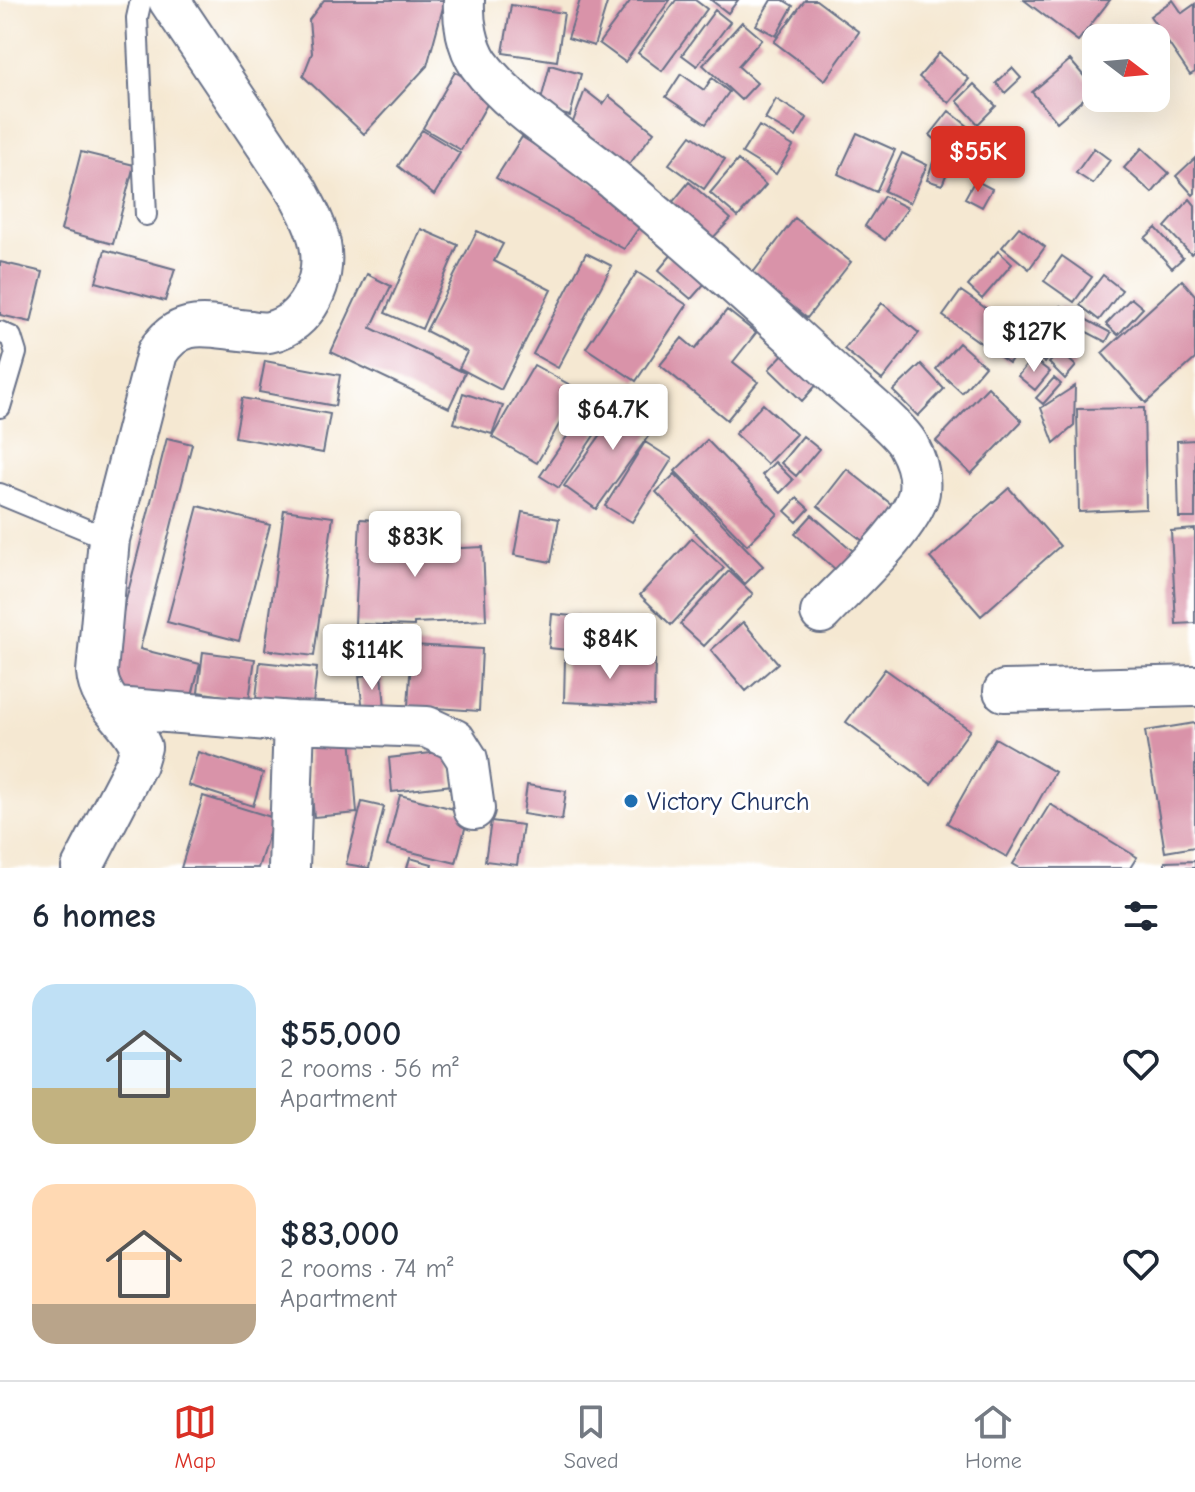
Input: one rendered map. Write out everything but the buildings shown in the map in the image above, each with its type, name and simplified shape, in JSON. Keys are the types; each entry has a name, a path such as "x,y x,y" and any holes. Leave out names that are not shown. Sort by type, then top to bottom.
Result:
{"street":[{"path":"82,868 136,764 141,747 129,723 98,688 97,672 109,539 157,353 166,338 191,326 268,333 286,325 309,305 320,268 321,248 315,226 298,192 169,0"},
{"path":"464,0 466,30 471,45 477,62 490,77 767,312 907,442 919,474 919,491 909,517 821,613"},
{"path":"1004,691 1195,686"},
{"path":"115,708 294,722 427,727 455,740 467,759 474,809"},
{"path":"289,868 294,722"}],"lane":[{"path":"141,0 137,18 146,215"},
{"path":"0,332 11,337 16,353 0,407"},
{"path":"0,494 109,539"}],"place":[{"name":"Victory Church","path":"631,801"}]}
